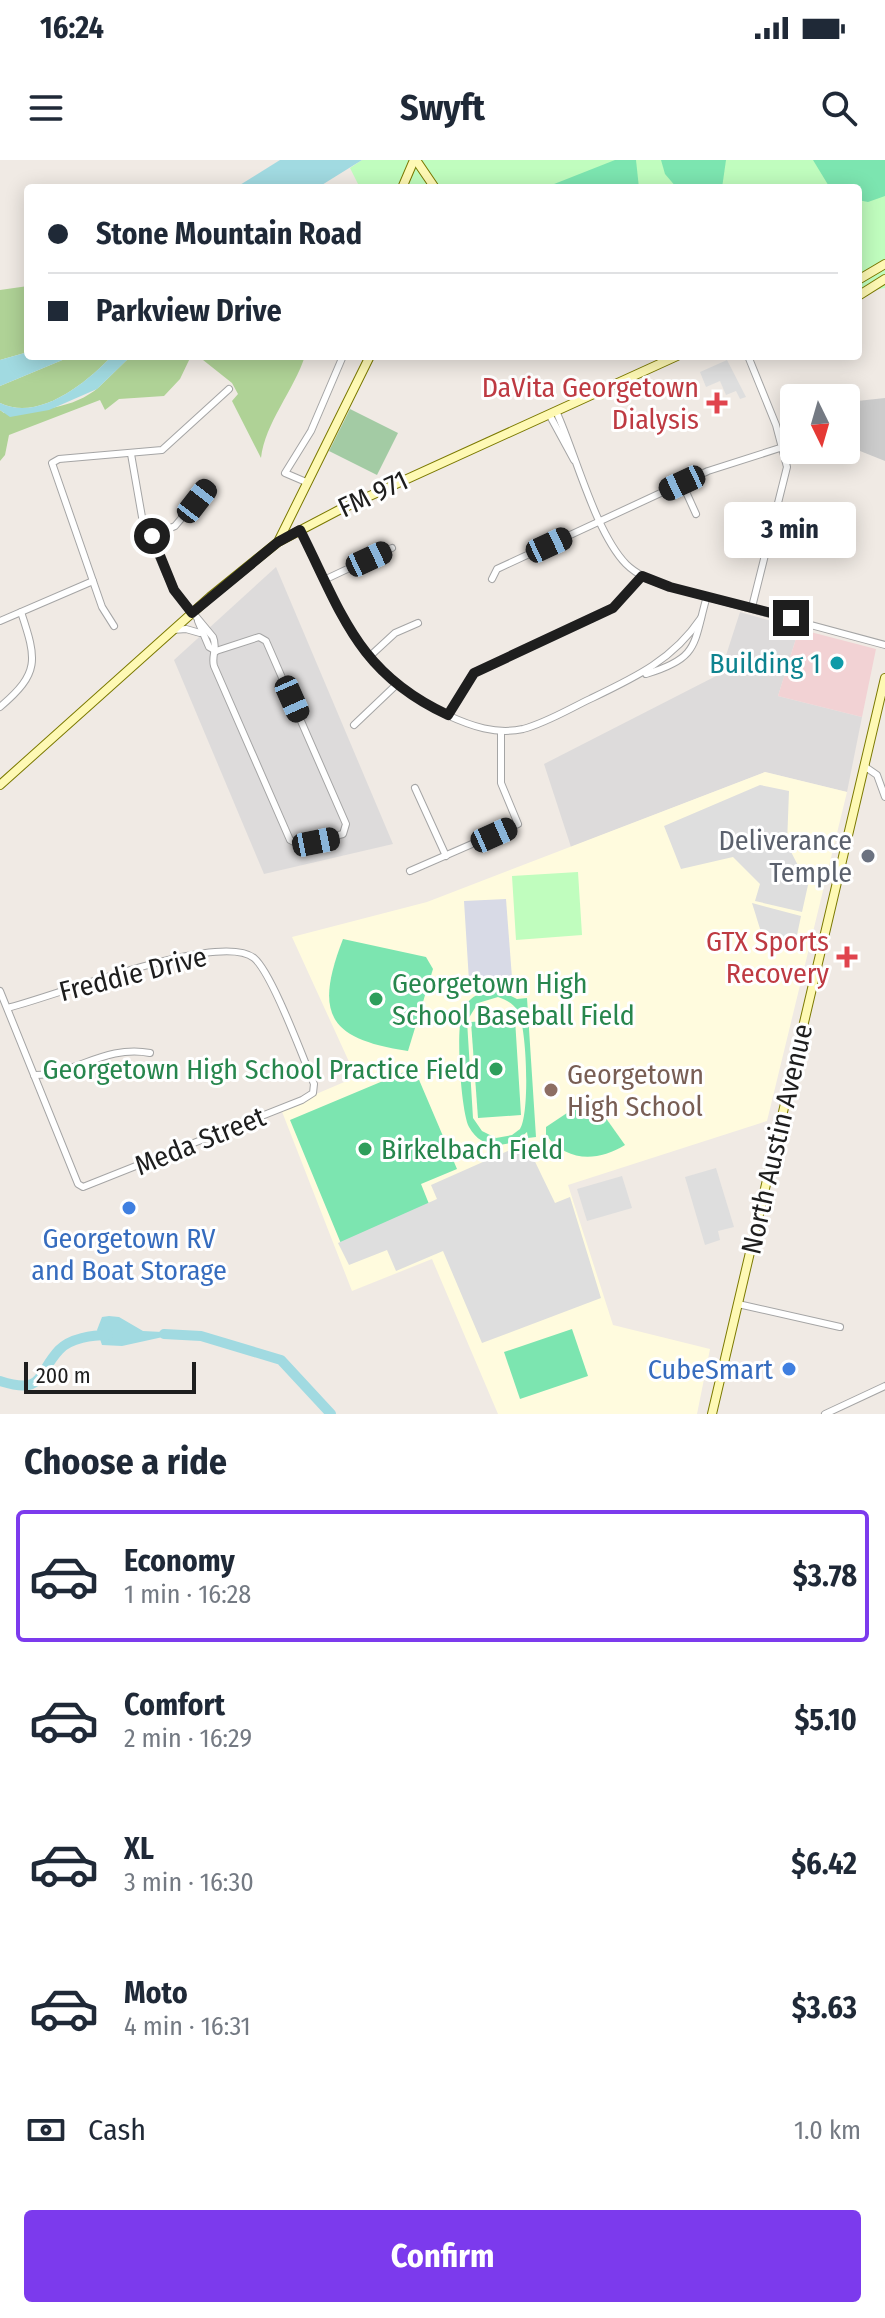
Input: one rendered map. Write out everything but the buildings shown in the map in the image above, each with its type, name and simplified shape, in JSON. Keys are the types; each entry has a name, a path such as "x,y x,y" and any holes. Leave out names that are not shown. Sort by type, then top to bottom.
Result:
{"main road":[{"path":"404,184 415,160 432,184"},
{"path":"862,278 882,266 885,280 862,294"},
{"path":"278,542 367,360"},
{"name":"FM 971","path":"0,785 173,630 195,617 278,542 668,360"},
{"name":"North Austin Avenue","path":"712,1414 885,678"}],"street":[{"path":"306,482 285,473 330,395 342,360"},
{"path":"750,360 780,439"},
{"path":"114,626 102,607 52,463 64,459 153,453 173,443 229,389"},
{"path":"552,412 620,556 642,576 885,645"},
{"path":"492,579 497,569 682,483 730,462 780,448"},
{"path":"131,454 142,517 174,590 195,617 210,630 216,651 214,666 290,840 300,845 343,834 346,824 265,640 259,637 216,651"},
{"path":"752,607 785,484 784,464"},
{"path":"682,483 696,514"},
{"path":"152,536 175,526 207,488"},
{"path":"300,530 347,629 369,657 395,686 473,727 501,731 536,724 689,655 700,635 707,596"},
{"path":"324,580 392,548"},
{"path":"448,715 474,673 613,608 642,576"},
{"path":"0,621 93,581"},
{"path":"0,707 22,687 33,666 31,640 21,612"},
{"path":"195,617 202,634 216,651"},
{"path":"639,676 674,652 701,618"},
{"path":"369,657 395,633 418,623"},
{"path":"173,630 186,629 202,634"},
{"path":"354,725 395,686"},
{"path":"410,871 518,824 501,783 501,731"},
{"path":"864,766 877,775 885,797"},
{"path":"415,788 446,856"},
{"name":"Freddie Drive","path":"7,1008 125,970 221,951 241,952 253,957 264,972 314,1084 313,1093"},
{"path":"0,991 34,1075 50,1074 87,1059 150,1053"},
{"name":"Meda Street","path":"34,1075 78,1184 86,1188 313,1093"},
{"path":"738,1304 840,1327"},
{"path":"825,1414 885,1386"}],"shaded area":[{"path":"727,360 746,397 740,399 736,391 726,395 720,381 706,387 700,372"},
{"path":"885,398 885,461 860,451 860,401"},
{"path":"276,567 393,844 264,874 174,660"},
{"path":"740,612 799,629 778,696 862,717 847,792 765,772 571,847 544,764 720,674"},
{"path":"799,629 876,649 862,717 778,696"},
{"name":"Georgetown High School","path":"765,772 847,792 767,1121 568,1185 613,1325 710,1349 697,1414 498,1414 432,1259 352,1291 281,1109 356,1077 292,937 427,902"},
{"path":"760,785 789,791 787,844 808,885 802,912 755,901 760,884 733,857 681,869 664,826"},
{"path":"506,899 512,978 469,981 464,901"},
{"path":"752,903 801,916 796,940 761,932"},
{"path":"526,1143 555,1203 570,1197 601,1298 482,1343 443,1251 396,1271 387,1250 349,1265 338,1243 437,1199 431,1185"},
{"path":"716,1168 734,1227 718,1231 720,1240 705,1245 685,1177"},
{"path":"622,1176 632,1208 587,1221 577,1189"}],"green space":[{"path":"362,160 885,160 885,288 862,292 862,184 358,184 350,168"},
{"path":"615,160 636,160 639,184 554,184"},
{"path":"661,160 726,160 723,184 674,184 665,174"},
{"path":"813,160 885,160 885,196 868,202 862,201 862,184 828,184"},
{"path":"24,287 24,353 0,360 0,290"},
{"path":"62,360 108,360 75,388 46,404 15,408 0,403 0,386"},
{"path":"127,360 189,360 180,379 164,396 119,399 105,410 100,400 9,435 5,455 0,461 0,410 4,413 42,410 78,400 99,387"},
{"path":"203,360 303,360 268,432 261,458 232,401 238,394 232,383"},
{"path":"350,409 398,433 377,475 329,451"},
{"path":"578,872 582,935 516,940 512,876"},
{"name":"Georgetown High School Baseball Field","path":"343,939 426,957 433,969 408,1051 360,1039 335,1019 330,1004 330,986"},
{"path":"499,990 517,999 527,998 536,1137 528,1138 527,1132 513,1142 496,1145 481,1140 469,1127 459,1050 461,1019 466,1005 478,994","holes":["498,997 514,1006 521,1020 526,1090 520,1129 512,1135 496,1138 482,1131 473,1118 467,1021 478,1003"]},
{"name":"Georgetown High School Practice Field","path":"515,1019 521,1115 478,1118 471,1022"},
{"path":"414,1068 457,1169 421,1184 431,1209 342,1246 290,1120"},
{"path":"588,1099 593,1100 625,1145 604,1154 573,1155 554,1144 546,1135 546,1127"},
{"path":"572,1329 588,1376 520,1399 504,1352"}],"water":[{"path":"280,160 362,160 323,184 241,184"},
{"path":"24,353 24,360 62,360 0,386 0,360"},
{"path":"108,360 127,360 97,389 49,410 10,417 0,410 0,403 15,408 46,404 89,377"},
{"path":"102,1317 119,1317 143,1331 181,1333 122,1346 102,1345 97,1330"}],"waterway":[{"path":"164,1334 201,1336 281,1360 331,1414"},
{"path":"0,1381 14,1385 32,1384 64,1346 82,1338 108,1335"}],"place":[{"name":"DaVita Georgetown Dialysis","path":"717,403"},
{"name":"Building 1","path":"837,663"},
{"name":"Deliverance Temple","path":"868,856"},
{"name":"GTX Sports Recovery","path":"847,957"},
{"name":"Georgetown High School Baseball Field","path":"376,999"},
{"name":"Georgetown High School Practice Field","path":"496,1069"},
{"name":"Georgetown High School","path":"551,1090"},
{"name":"Birkelbach Field","path":"365,1149"},
{"name":"Georgetown RV and Boat Storage","path":"129,1208"},
{"name":"CubeSmart","path":"789,1369"}],"route":[{"path":"152,536 174,590 192,613 278,542 300,530 347,629 364,652 395,686 448,715 474,673 613,608 624,600 642,576 670,587 791,618"}]}
